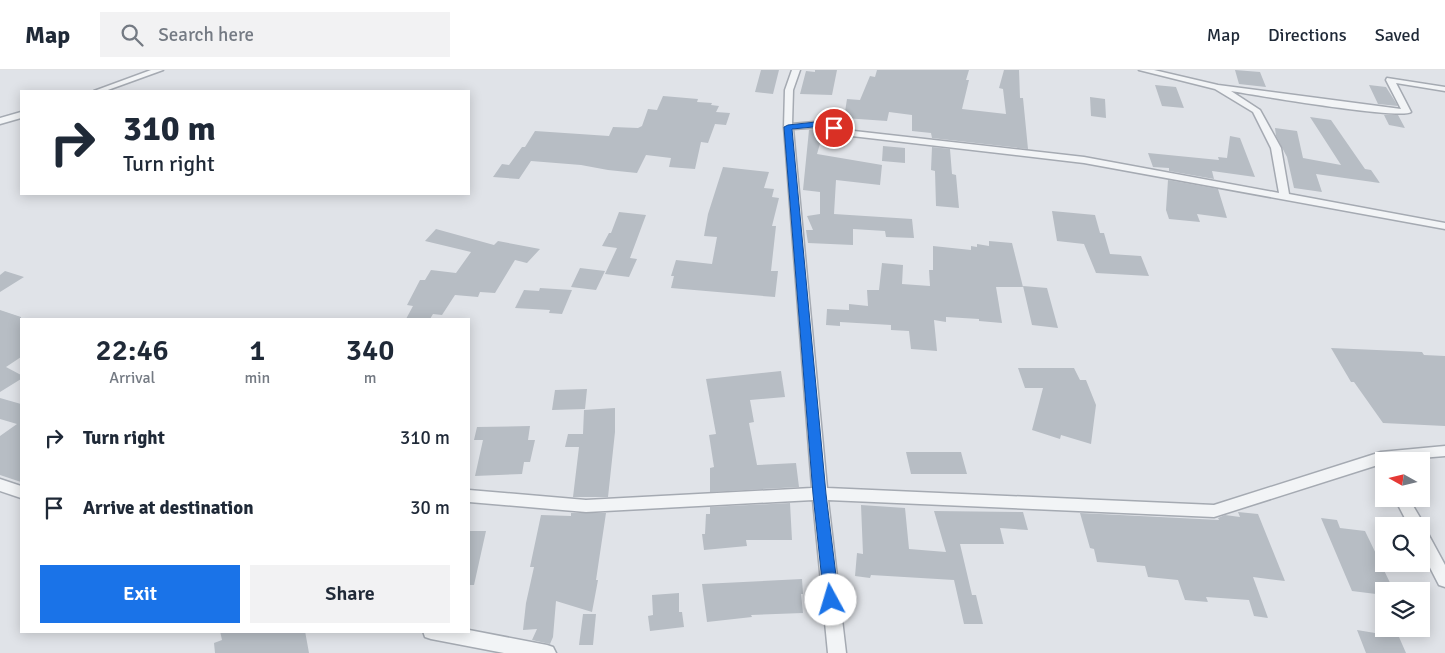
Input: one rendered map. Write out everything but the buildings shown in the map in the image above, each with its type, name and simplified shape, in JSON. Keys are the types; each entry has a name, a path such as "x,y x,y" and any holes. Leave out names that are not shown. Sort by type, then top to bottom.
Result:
{"street":[{"path":"101,90 159,70"},
{"path":"796,70 789,90 788,127 820,494 837,653"},
{"path":"1143,70 1218,87 1378,110 1406,112 1390,80 1445,89"},
{"path":"1218,87 1256,110 1276,148 1284,196"},
{"path":"0,121 20,115"},
{"path":"788,127 825,124 844,132 1084,160 1445,226"},
{"path":"1430,453 1445,451"},
{"path":"470,496 586,506 820,494 1214,511 1375,463"},
{"path":"0,486 20,492"},
{"path":"1430,552 1445,580"},
{"path":"442,633 547,653"}],"route":[{"path":"831,600 788,127 825,124 834,128"}]}
